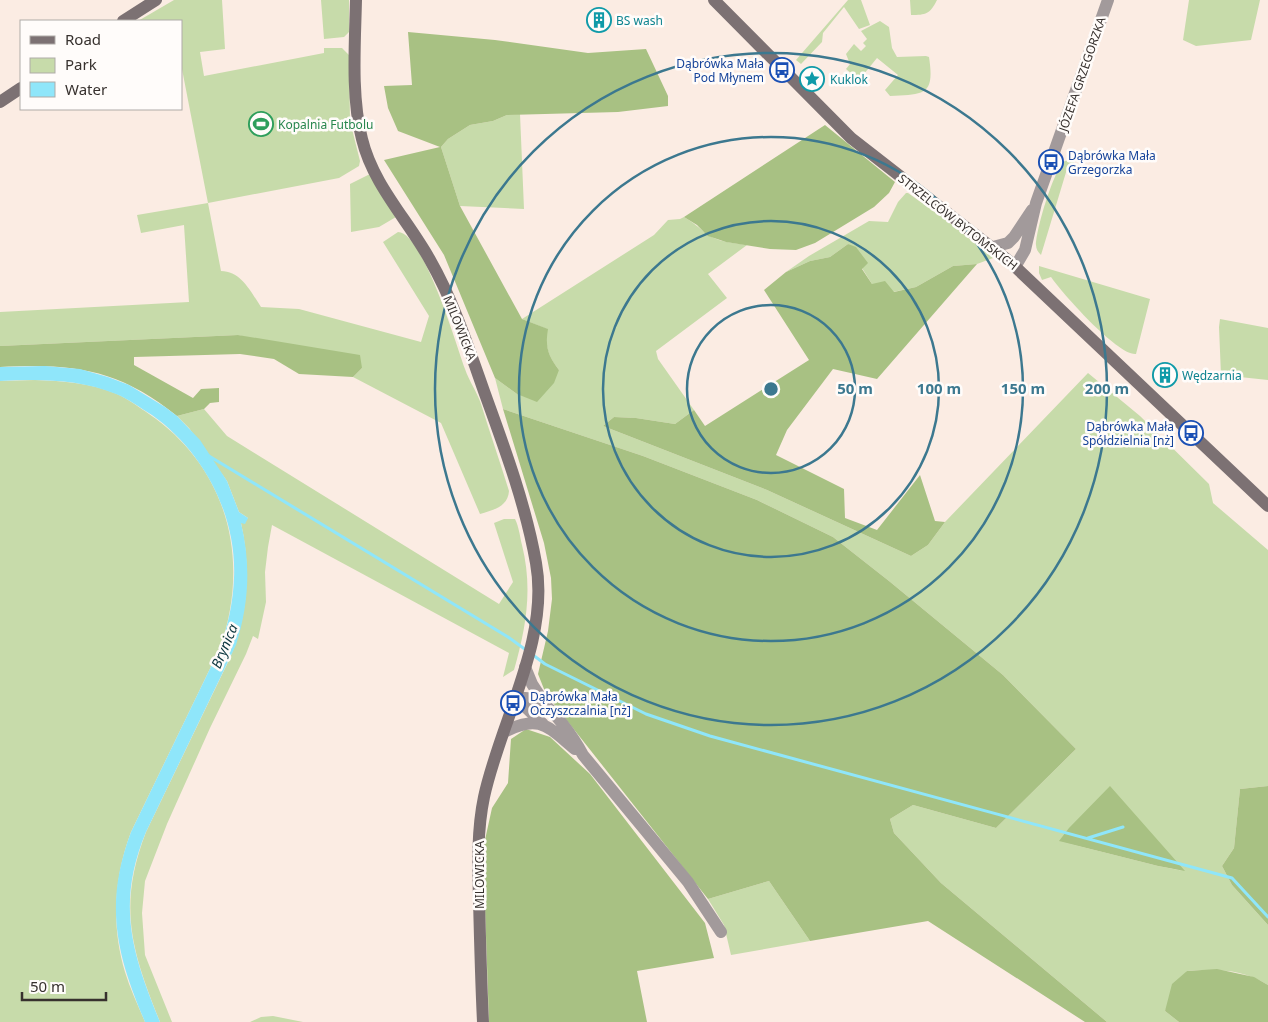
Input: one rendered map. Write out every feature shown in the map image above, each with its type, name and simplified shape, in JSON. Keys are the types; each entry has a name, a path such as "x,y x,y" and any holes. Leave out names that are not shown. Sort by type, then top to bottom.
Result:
{"street":[{"path":"125,20 156,0"},
{"name":"MILOWICKA","path":"356,0 357,108 368,161 379,182 431,261 452,305 491,410 523,510 537,566 539,601 533,642 484,797 479,833 483,1022"},
{"name":"STRZELCÓW BYTOMSKICH","path":"714,0 851,138 993,247 1268,506"},
{"name":"JÓZEFA GRZEGORZKA","path":"1012,264 1025,250 1036,203 1108,0"},
{"path":"0,102 20,89"},
{"name":"JÓZEFA GRZEGORZKA","path":"1012,264 1014,237 1036,203"},
{"path":"993,247 1008,243 1014,237"},
{"path":"525,666 544,704 574,739 583,755 688,882 721,932"},
{"path":"515,697 535,699 544,704"},
{"path":"515,697 543,724 583,755"},
{"path":"504,732 521,724 543,724"}],"green space":[{"name":"Kopalnia Futbolu","path":"174,0 222,0 225,49 200,52 204,76 324,53 324,48 342,48 349,55 350,121 360,161 359,166 339,178 208,203 182,69 182,20 140,20"},
{"path":"321,0 349,0 349,32 344,37 324,39"},
{"path":"848,0 861,0 870,25 859,29 844,7 823,33 822,42 801,64 796,60"},
{"path":"910,0 937,0 927,13 911,15"},
{"path":"1189,0 1260,0 1251,40 1196,46 1183,40"},
{"path":"880,21 889,27 892,48 897,57 929,57 930,79 928,86 919,93 890,96 885,90 898,75 877,58 859,80 846,69 850,64 846,54 854,44 861,51 866,46 863,43 867,39 861,31"},
{"path":"408,32 495,40 588,53 646,49 668,96 668,106 618,112 507,115 493,121 470,125 448,139 441,147 460,206 522,319 548,329 548,351 559,370 554,383 537,402 517,394 495,378 444,255 384,160 440,147 398,131 388,108 384,86 412,85"},
{"path":"520,114 524,209 460,206 441,147 448,139 470,125 493,121 507,115"},
{"path":"825,125 895,182 889,193 874,207 815,243 796,250 770,249 726,242 708,236 697,225 684,217"},
{"path":"1065,161 1071,161 1075,164 1081,173 1067,169 1041,255 1036,246 1039,227 1051,187"},
{"path":"370,174 396,217 379,227 351,232 350,184"},
{"path":"906,193 946,220 993,258 977,264 953,266 916,287 893,292 872,284 862,268 867,263 848,244 830,257 810,261 786,272 809,256 869,221 888,222 898,202"},
{"path":"208,203 221,271 240,278 261,307 299,309 421,342 429,316 383,242 398,232 408,237 418,250 438,292 467,373 481,404 509,491 503,504 480,514 441,423 353,377 362,368 238,335 0,346 0,312 189,302 184,225 141,233 137,215"},
{"path":"684,217 716,239 747,245 708,274 727,298 656,351 658,359 694,410 675,424 636,418 614,417 603,426 767,490 911,556 928,545 945,522 1088,373 1140,416 1209,484 1213,503 1268,550 1268,786 1240,789 1234,848 1222,866 1232,885 1268,925 1268,985 1248,976 1229,971 1187,971 1165,1011 1179,1022 1107,1022 941,883 894,833 890,819 913,805 996,828 1076,749 1003,675 833,537 757,500 643,456 503,409 495,378 517,394 559,370 548,351 546,341 547,329 522,319 654,235 668,220","holes":["1059,841 1184,871 1158,866"]},
{"path":"848,244 856,247 868,263 862,269 872,284 885,281 894,292 916,287 953,266 977,264 877,379 833,369 787,430 776,455 844,489 845,518 877,530 920,475 935,521 945,522 928,545 911,556 767,490 603,426 614,417 636,418 675,424 694,410 705,426 809,360 764,290 786,272 810,261 830,257"},
{"path":"1039,266 1150,299 1136,354 1128,352 1104,335 1066,296 1051,277 1042,280"},
{"path":"1220,319 1268,328 1268,380 1221,375"},
{"path":"238,335 360,355 362,368 353,377 299,374 274,359 240,354 134,357 134,365 193,398 201,389 219,388 219,402 210,403 204,409 177,416 156,400 135,388 94,372 50,366 0,367 0,346"},
{"path":"35,380 66,382 107,390 149,414 176,436 198,461 214,489 226,518 232,550 233,582 229,615 220,648 131,832 121,866 116,902 118,937 127,978 145,1022 0,1022 0,381"},
{"path":"204,409 227,436 499,604 513,582 494,523 504,519 515,519 525,561 527,608 514,670 503,677 509,653 272,525 265,572 266,602 258,639 253,636 210,728 167,824 145,881 142,913 145,955 172,1022 160,1022 136,951 130,907 132,883 137,859 146,832 230,658 241,625 246,591 246,557 241,523 248,518 239,512 227,481 189,428 177,416"},
{"path":"503,409 643,456 757,500 833,537 1003,675 1076,749 996,828 913,805 890,819 894,833 941,883 1107,1022 1085,1022 928,921 810,941 769,881 708,899 546,694 538,674 548,631 552,599 551,578 544,543"},
{"path":"526,729 550,737 590,774 705,923 714,958 637,971 647,1022 489,1022 483,849 492,808 508,783 511,739"},
{"path":"1110,786 1185,871 1059,841 1069,828"},
{"path":"1268,786 1268,925 1232,885 1222,866 1234,848 1240,789"},
{"path":"769,881 810,941 731,955 724,925 708,899"},
{"path":"1217,969 1254,977 1268,985 1268,1022 1179,1022 1165,1011 1172,984 1187,971"},
{"path":"273,1016 303,1022 250,1022 261,1017"}],"water":[{"name":"Brynica","path":"45,366 80,369 108,377 129,385 165,407 177,416 200,440 227,481 239,512 248,518 245,524 241,523 246,554 247,584 244,614 236,645 146,832 137,858 132,883 131,929 135,951 160,1022 145,1022 127,974 117,929 118,882 131,832 223,639 230,614 234,578 230,531 223,508 201,466 187,447 152,415 121,396 87,385 44,380 0,381 0,367"}],"waterway":[{"path":"209,456 508,637 526,650"},
{"path":"533,655 545,664 646,714 710,736 1232,878 1268,917"},
{"path":"1088,838 1123,827"}],"place":[{"name":"BS wash","path":"599,20"},
{"name":"Dąbrówka Mała Pod Młynem","path":"782,70"},
{"name":"Kuklok","path":"812,79"},
{"name":"Kopalnia Futbolu","path":"261,124"},
{"name":"Dąbrówka Mała Grzegorzka","path":"1051,162"},
{"name":"Wędzarnia","path":"1165,375"},
{"name":"Dąbrówka Mała Spółdzielnia [nż]","path":"1191,433"},
{"name":"Dąbrówka Mała Oczyszczalnia [nż]","path":"513,703"}]}
